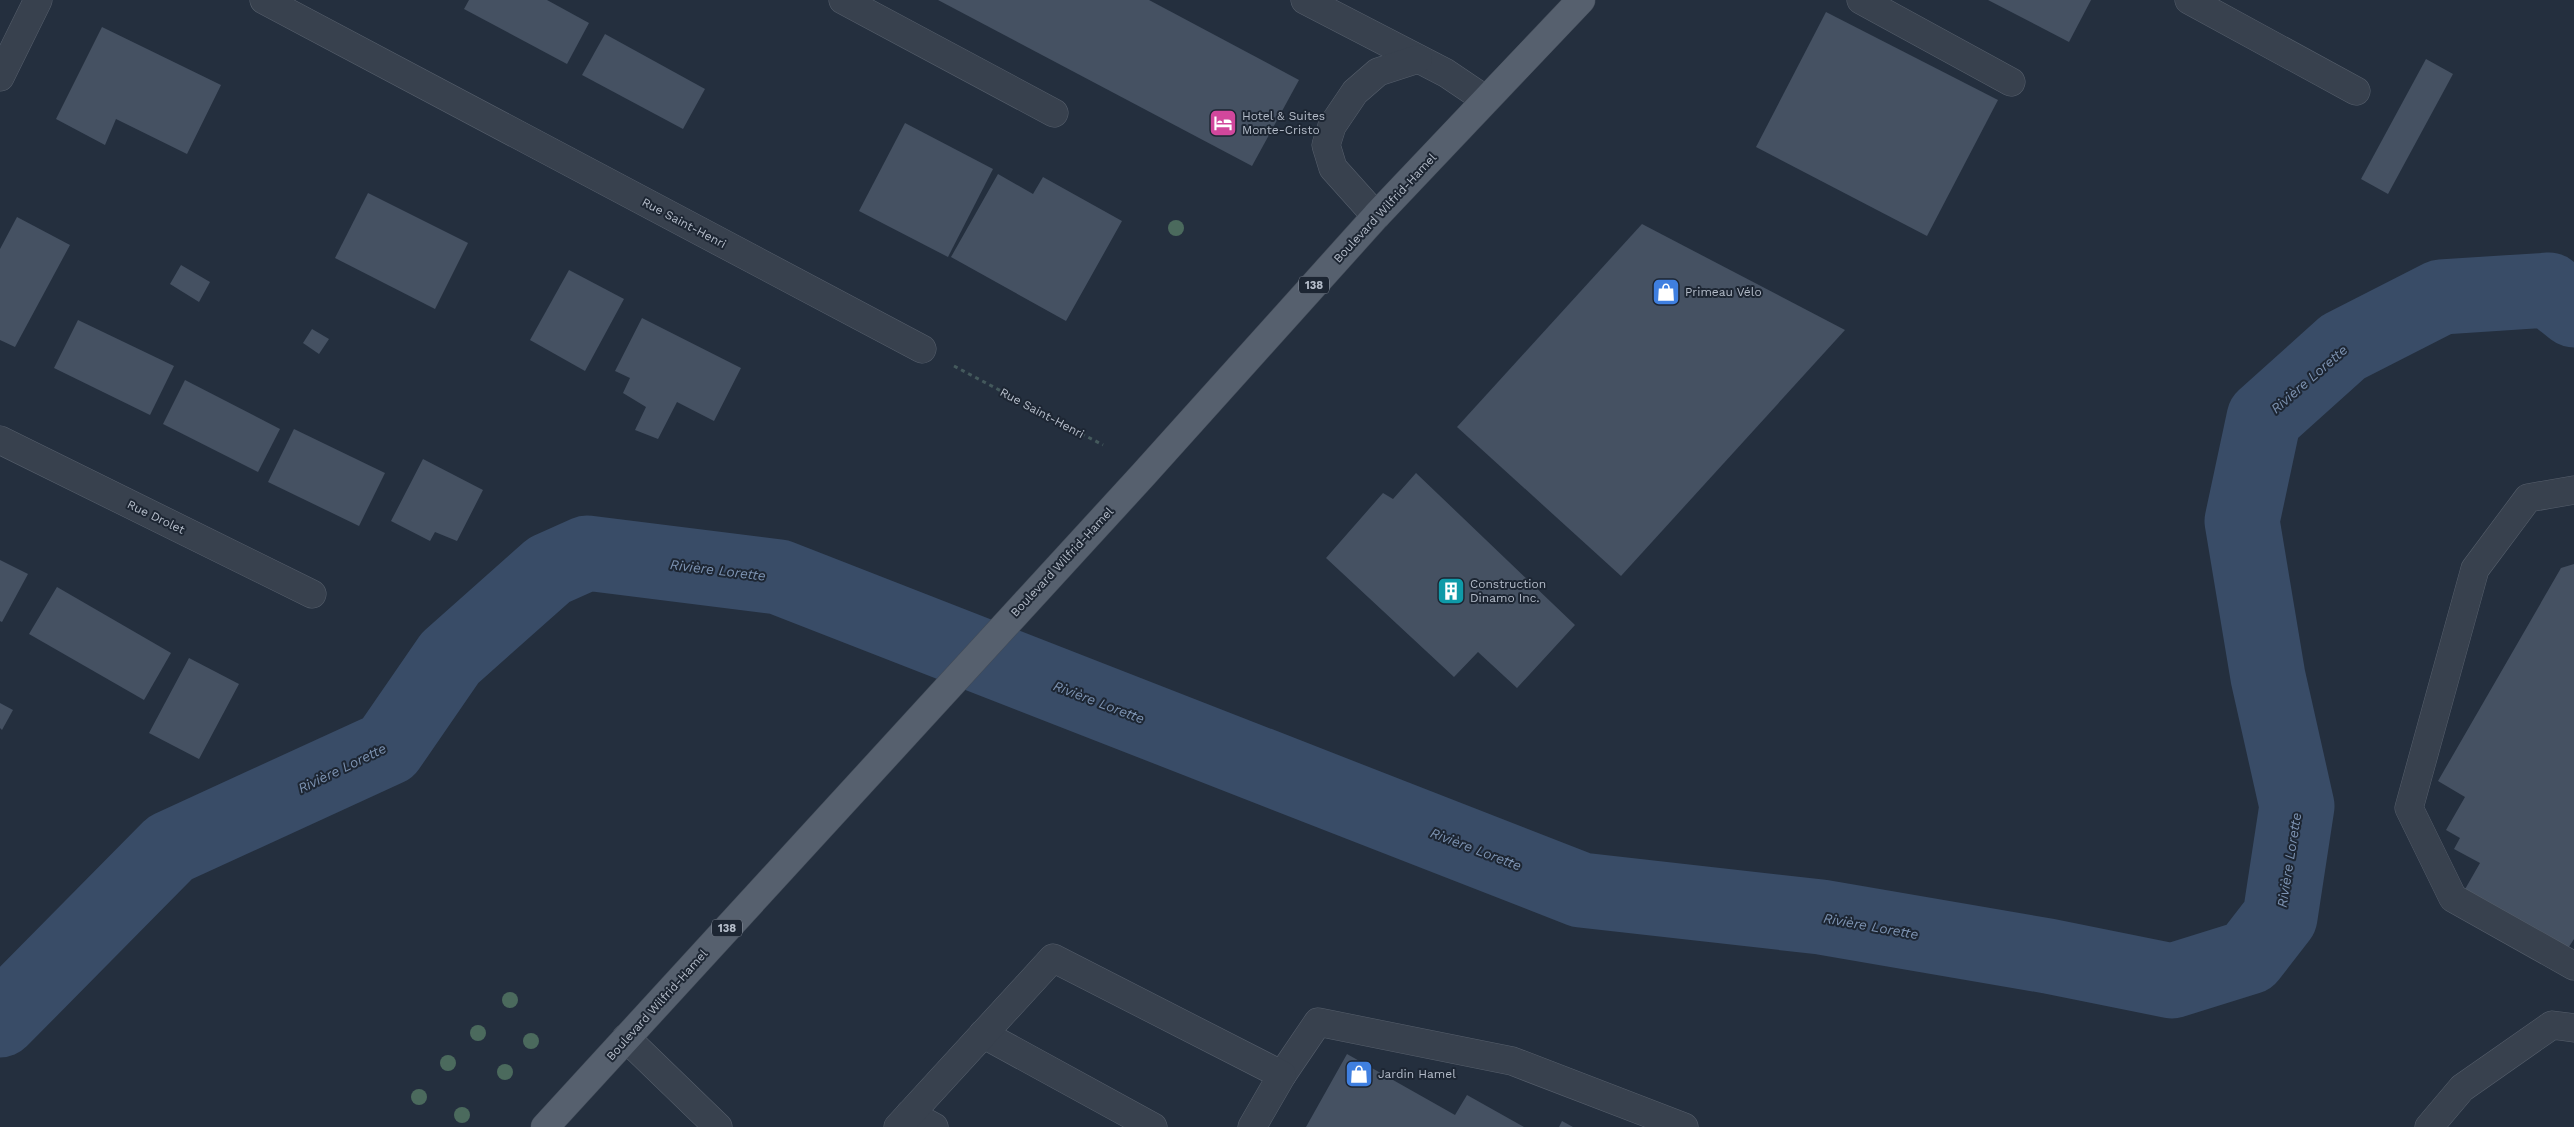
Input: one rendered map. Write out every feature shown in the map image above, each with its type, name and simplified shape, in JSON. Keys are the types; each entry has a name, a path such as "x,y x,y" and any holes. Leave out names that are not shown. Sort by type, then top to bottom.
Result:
{"main road":[{"name":"Boulevard Wilfrid-Hamel","path":"551,1125 626,1038 1376,216 1581,0"}],"street":[{"path":"0,77 38,0"},
{"name":"Rue Saint-Henri","path":"264,0 922,349"},
{"path":"843,0 1054,113"},
{"path":"1305,0 1446,73 1486,100"},
{"path":"1861,0 2011,82"},
{"path":"2189,0 2356,91"},
{"path":"1376,216 1333,168 1326,145 1332,126 1355,92 1378,72 1418,59"},
{"name":"Rue Drolet","path":"0,440 312,594"},
{"path":"2574,490 2528,498 2475,569 2409,808 2453,898 2574,966"},
{"path":"934,1127 904,1120 1053,958 1282,1075"},
{"path":"1252,1127 1282,1075 1318,1022 1512,1062 1684,1127"},
{"path":"2429,1127 2462,1088 2552,1024 2574,1028"},
{"path":"983,1034 1153,1127"},
{"path":"626,1038 718,1127"}],"path":[{"name":"Rue Saint-Henri","path":"922,349 1103,445"}],"building":[{"path":"469,0 547,0 589,23 567,64 464,9"},
{"name":"Hotel & Suites Monte-Cristo","path":"938,0 1149,0 1299,80 1252,166"},
{"path":"1988,0 2091,0 2069,42"},
{"path":"1826,12 1998,100 1927,236 1756,147"},
{"path":"102,27 221,85 187,154 116,119 105,145 56,119"},
{"path":"605,34 705,89 683,129 582,75"},
{"path":"2426,59 2453,74 2388,194 2361,179"},
{"path":"905,123 993,169 948,257 859,211"},
{"path":"998,174 1033,194 1043,177 1122,221 1066,321 951,257"},
{"path":"368,193 468,243 435,309 335,258"},
{"path":"17,217 70,245 15,347 0,340 0,249"},
{"path":"1642,224 1845,330 1621,576 1457,427"},
{"path":"181,265 210,282 199,302 170,284"},
{"path":"569,270 624,299 585,371 530,340"},
{"path":"642,318 741,368 714,421 677,402 658,439 635,430 646,407 623,393 630,378 615,371"},
{"path":"78,320 174,366 150,415 54,368"},
{"path":"312,329 329,339 319,354 303,343"},
{"path":"185,380 280,429 258,472 163,424"},
{"path":"294,429 385,473 359,526 268,482"},
{"path":"423,459 483,490 457,541 435,532 430,541 391,521"},
{"name":"Construction Dinamo Inc.","path":"1416,473 1575,625 1517,688 1478,652 1454,677 1326,558 1383,493 1393,499"},
{"path":"0,560 28,574 2,622 0,621"},
{"path":"2574,564 2574,939 2567,950 2464,891 2480,863 2454,849 2460,838 2446,830 2465,797 2438,781 2561,568"},
{"path":"57,587 171,653 144,700 29,634"},
{"path":"189,658 239,684 199,759 149,733"},
{"path":"0,703 13,710 2,730 0,728"},
{"name":"Jardin Hamel","path":"1347,1054 1455,1115 1467,1095 1524,1127 1306,1127"},
{"path":"1562,1121 1573,1127 1559,1127"}],"waterway":[{"name":"Rivière Lorette","path":"0,1020 170,848 388,748 450,658 549,570 587,553 779,577 1581,890 1821,917 2048,956 2172,981 2249,957 2280,917 2297,806 2268,677 2242,521 2264,418 2343,347 2441,297 2549,290 2574,310"}],"place":[{"name":"Hotel & Suites Monte-Cristo","path":"1223,123"},
{"name":"Primeau Vélo","path":"1666,292"},
{"name":"Construction Dinamo Inc.","path":"1451,591"},
{"name":"Jardin Hamel","path":"1359,1074"}]}
